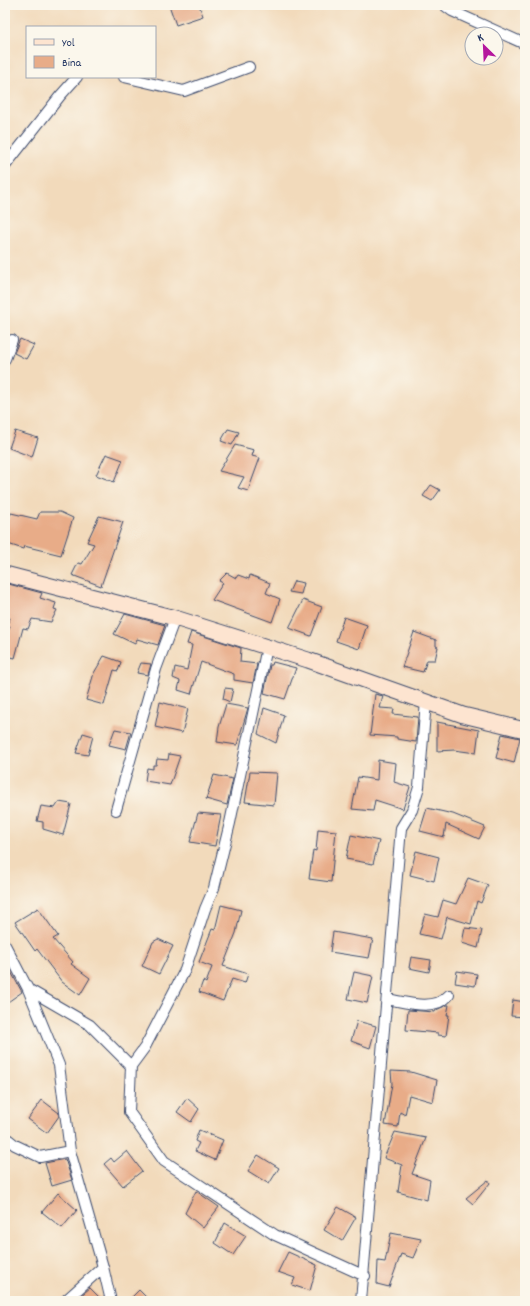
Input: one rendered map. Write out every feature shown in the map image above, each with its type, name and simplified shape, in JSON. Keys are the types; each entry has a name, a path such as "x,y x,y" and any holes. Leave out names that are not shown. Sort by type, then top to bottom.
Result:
{"street":[{"path":"444,5 452,11 525,44"},
{"path":"128,78 184,91 249,67"},
{"path":"5,166 60,96 76,78"},
{"path":"5,359 12,340"},
{"path":"5,574 174,618 267,647 463,715 525,730"},
{"path":"116,810 156,669 174,618"},
{"path":"267,647 230,823 214,888 205,909 185,970 145,1047 131,1066 128,1112 164,1161 275,1235 365,1276"},
{"path":"361,1301 365,1276 401,828 412,810 419,787 426,701"},
{"path":"5,945 28,989 59,1066 70,1151 103,1267 110,1301"},
{"path":"28,989 90,1024 131,1066"},
{"path":"387,999 426,1005 446,998 449,994"},
{"path":"5,1137 15,1145 40,1157 70,1151"},
{"path":"65,1301 103,1267"}],"building":[{"path":"169,5 199,5 203,16 176,25"},
{"path":"20,339 34,345 26,359 14,353"},
{"path":"228,429 239,432 232,445 221,441"},
{"path":"15,431 38,438 32,457 9,448"},
{"path":"235,445 254,450 252,456 260,458 248,491 238,488 244,477 219,471"},
{"path":"106,454 123,460 114,482 96,475"},
{"path":"431,485 440,490 432,501 423,496"},
{"path":"40,512 60,512 73,518 61,555 24,546 23,549 5,543 5,526 11,513 37,519"},
{"path":"99,516 123,522 101,586 72,575 78,563 82,564 94,544 87,542"},
{"path":"227,573 236,578 238,575 249,579 250,575 270,583 266,593 280,599 272,622 212,600 223,583 219,581"},
{"path":"294,581 304,583 301,594 289,592"},
{"path":"5,583 42,593 40,598 56,603 54,609 57,610 51,622 32,619 28,629 23,628 15,658 7,656 5,651 5,639 10,626 7,625 10,618 5,617"},
{"path":"303,600 322,607 311,636 289,628"},
{"path":"125,614 165,625 158,645 137,639 135,644 114,634"},
{"path":"344,617 367,625 359,649 336,641"},
{"path":"191,632 241,648 240,662 257,664 253,683 234,680 234,674 201,662 191,694 178,690 180,681 173,678 175,667 187,670 192,645 187,644"},
{"path":"414,632 436,640 436,646 438,647 435,660 427,660 423,672 402,667"},
{"path":"104,656 121,662 118,671 114,670 104,705 86,700 94,673"},
{"path":"273,662 296,668 285,699 264,693 270,665 272,665"},
{"path":"141,663 151,664 148,675 137,673"},
{"path":"225,688 233,689 230,702 223,699"},
{"path":"375,694 383,696 380,708 394,709 393,714 418,717 416,742 397,739 397,737 370,735"},
{"path":"160,702 188,709 182,733 155,727"},
{"path":"226,704 248,708 237,745 217,742 219,727"},
{"path":"264,708 284,715 276,743 258,734"},
{"path":"437,722 479,730 476,753 454,750 437,751"},
{"path":"115,729 131,732 126,749 109,745"},
{"path":"83,733 93,736 88,755 76,753"},
{"path":"502,734 520,738 514,763 496,758"},
{"path":"169,754 180,756 170,785 145,781 147,768 153,769 153,765 156,765 157,759 168,760"},
{"path":"378,760 396,763 394,782 410,787 403,809 375,800 373,811 352,809 358,777 377,780"},
{"path":"250,772 277,773 274,805 245,802"},
{"path":"214,775 233,779 227,805 206,799"},
{"path":"59,802 71,804 63,835 43,829 43,822 37,821 41,806 55,808"},
{"path":"427,808 453,814 485,827 479,839 446,824 444,837 420,831"},
{"path":"198,813 221,815 215,846 190,842"},
{"path":"318,829 336,831 331,882 309,879 313,850 316,851"},
{"path":"351,835 379,841 373,864 346,859"},
{"path":"416,851 439,857 434,881 410,875"},
{"path":"468,878 488,885 481,903 477,901 471,924 447,917 441,939 419,934 425,914 438,917 443,900 456,904"},
{"path":"221,905 241,910 236,933 223,966 248,974 245,983 232,979 223,1001 199,992 203,981 206,983 212,967 199,962 212,929 215,930"},
{"path":"38,908 58,936 53,939 73,962 71,964 90,978 80,995 62,982 37,949 35,951 15,922"},
{"path":"465,928 482,930 478,948 462,943"},
{"path":"333,932 373,939 369,958 330,952"},
{"path":"158,939 173,946 159,974 142,966 153,942"},
{"path":"411,957 431,960 429,972 409,968"},
{"path":"5,961 22,992 5,1004"},
{"path":"457,971 477,974 475,986 455,983"},
{"path":"354,972 373,976 367,1003 348,999"},
{"path":"513,1000 525,1002 525,1017 511,1016"},
{"path":"449,1005 447,1015 449,1015 446,1036 438,1035 438,1033 406,1030 408,1010 435,1012 436,1010"},
{"path":"357,1021 376,1026 370,1048 351,1041"},
{"path":"391,1071 411,1072 437,1080 433,1102 409,1095 405,1115 400,1112 398,1127 385,1125 392,1084"},
{"path":"187,1098 199,1109 191,1122 177,1112"},
{"path":"42,1100 59,1113 59,1116 47,1133 28,1119"},
{"path":"199,1130 223,1140 215,1160 195,1151 199,1143 195,1141"},
{"path":"395,1132 426,1138 412,1174 430,1180 427,1200 398,1192 402,1165 384,1158"},
{"path":"127,1151 142,1171 123,1186 104,1164 111,1158 114,1162"},
{"path":"258,1155 279,1168 269,1184 248,1171"},
{"path":"65,1159 72,1180 52,1186 45,1163"},
{"path":"488,1180 490,1183 473,1204 466,1198"},
{"path":"196,1191 219,1207 203,1228 185,1213"},
{"path":"58,1193 77,1210 62,1228 42,1212"},
{"path":"338,1207 356,1217 342,1241 324,1230"},
{"path":"225,1223 246,1236 233,1255 215,1243"},
{"path":"391,1233 421,1239 413,1258 401,1254 389,1287 377,1284 378,1261 385,1262"},
{"path":"288,1252 317,1265 310,1291 292,1285 295,1278 278,1272"},
{"path":"90,1288 103,1301 75,1301 75,1300"},
{"path":"139,1290 150,1301 128,1301"}]}
